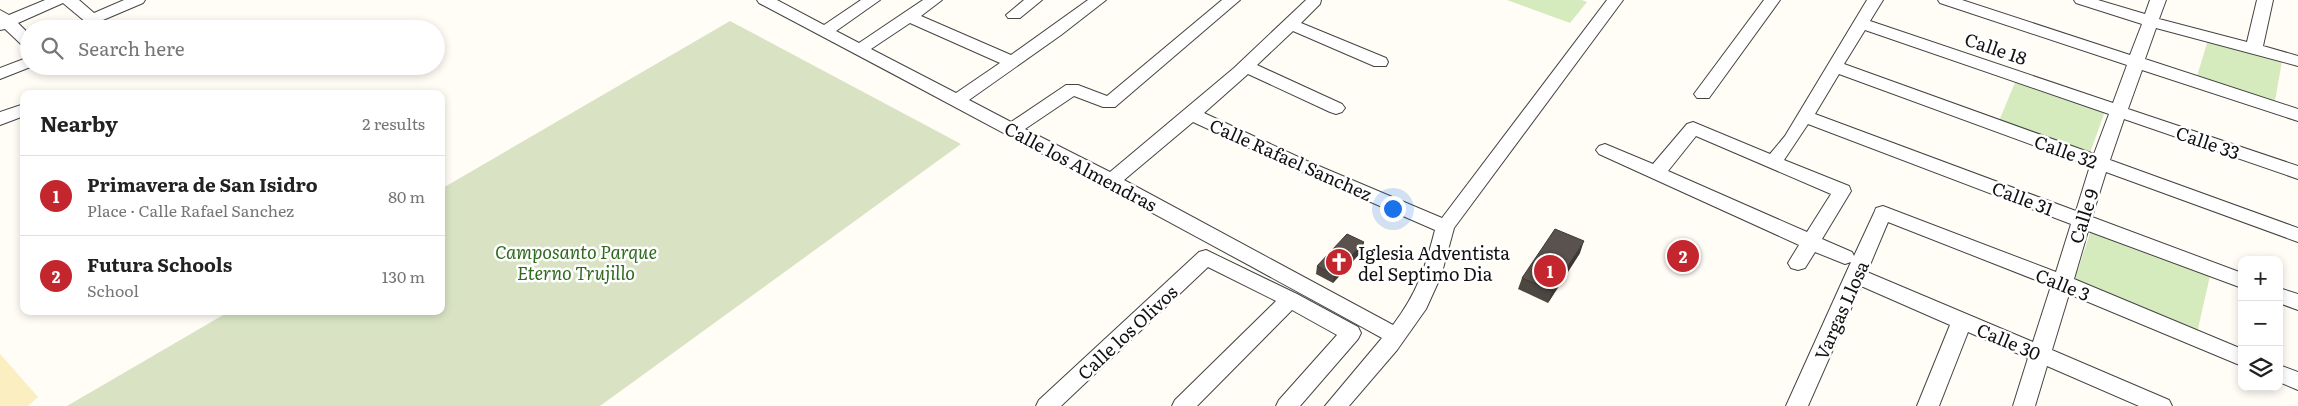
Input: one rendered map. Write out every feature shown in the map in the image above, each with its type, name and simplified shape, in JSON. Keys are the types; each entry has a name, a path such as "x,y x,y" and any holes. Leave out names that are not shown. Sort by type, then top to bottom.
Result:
{"street":[{"path":"20,35 2,20 58,0"},
{"path":"68,0 93,20"},
{"path":"100,20 137,0"},
{"path":"824,32 872,0"},
{"path":"859,50 934,0"},
{"path":"1014,15 1034,0"},
{"path":"956,101 1098,0"},
{"path":"1011,130 1072,89 1110,103 1232,0"},
{"path":"1336,406 1396,336 1420,302 1446,227 1614,0"},
{"path":"1703,94 1772,0"},
{"path":"1773,162 1791,138 1875,0"},
{"path":"1946,0 2298,115"},
{"path":"2082,0 2150,21 2298,61"},
{"name":"Calle 9","path":"2024,406 2100,163 2134,62 2158,0"},
{"path":"2254,49 2265,0"},
{"name":"Calle los Almendras","path":"772,1 824,32 1111,181 1396,336"},
{"path":"1111,181 1192,114 1314,2"},
{"path":"910,16 1012,62"},
{"name":"Calle 18","path":"1861,23 2118,111"},
{"path":"1292,24 1380,62"},
{"path":"0,74 20,66"},
{"path":"1245,66 1336,108"},
{"name":"Calle 32","path":"1834,66 2298,235"},
{"path":"0,119 20,111"},
{"name":"Calle 33","path":"2118,111 2298,173"},
{"name":"Calle Rafael Sanchez","path":"1192,114 1301,165 1446,227"},
{"name":"Calle 31","path":"1804,116 2238,279"},
{"path":"1656,173 1692,128 1842,190 1798,263"},
{"path":"1605,150 1845,257"},
{"name":"Vargas Llosa","path":"1797,406 1857,276 1883,213"},
{"name":"Calle 3","path":"1883,213 2063,283 2238,356"},
{"path":"1206,257 1290,299 1351,333 1287,406"},
{"name":"Calle los Olivos","path":"1047,406 1206,257"},
{"name":"Calle 30","path":"1857,276 2161,406"},
{"path":"2283,296 2298,302"},
{"path":"1184,406 1290,299"},
{"path":"1928,406 1962,322"},
{"path":"2283,375 2298,381"}],"green space":[{"path":"1507,0 1582,0 1587,2 1570,23"},
{"name":"Camposanto Parque Eterno Trujillo","path":"730,21 961,144 600,406 67,406 223,315 445,315 445,187"},
{"path":"2208,40 2282,61 2275,101 2197,76"},
{"path":"2016,80 2105,111 2090,153 1999,121"},
{"path":"2091,230 2210,276 2197,333 2074,282"}],"sand":[{"path":"0,354 38,397 28,406 0,406"}],"building":[{"path":"1555,229 1584,241 1552,291 1522,278"},
{"name":"Iglesia Adventista del Septimo Dia","path":"1347,234 1364,242 1334,275 1317,266"}],"place":[{"name":"Futura Schools","path":"1683,256"},
{"name":"Iglesia Adventista del Septimo Dia","path":"1339,262"},
{"name":"Primavera de San Isidro","path":"1550,271"}]}
